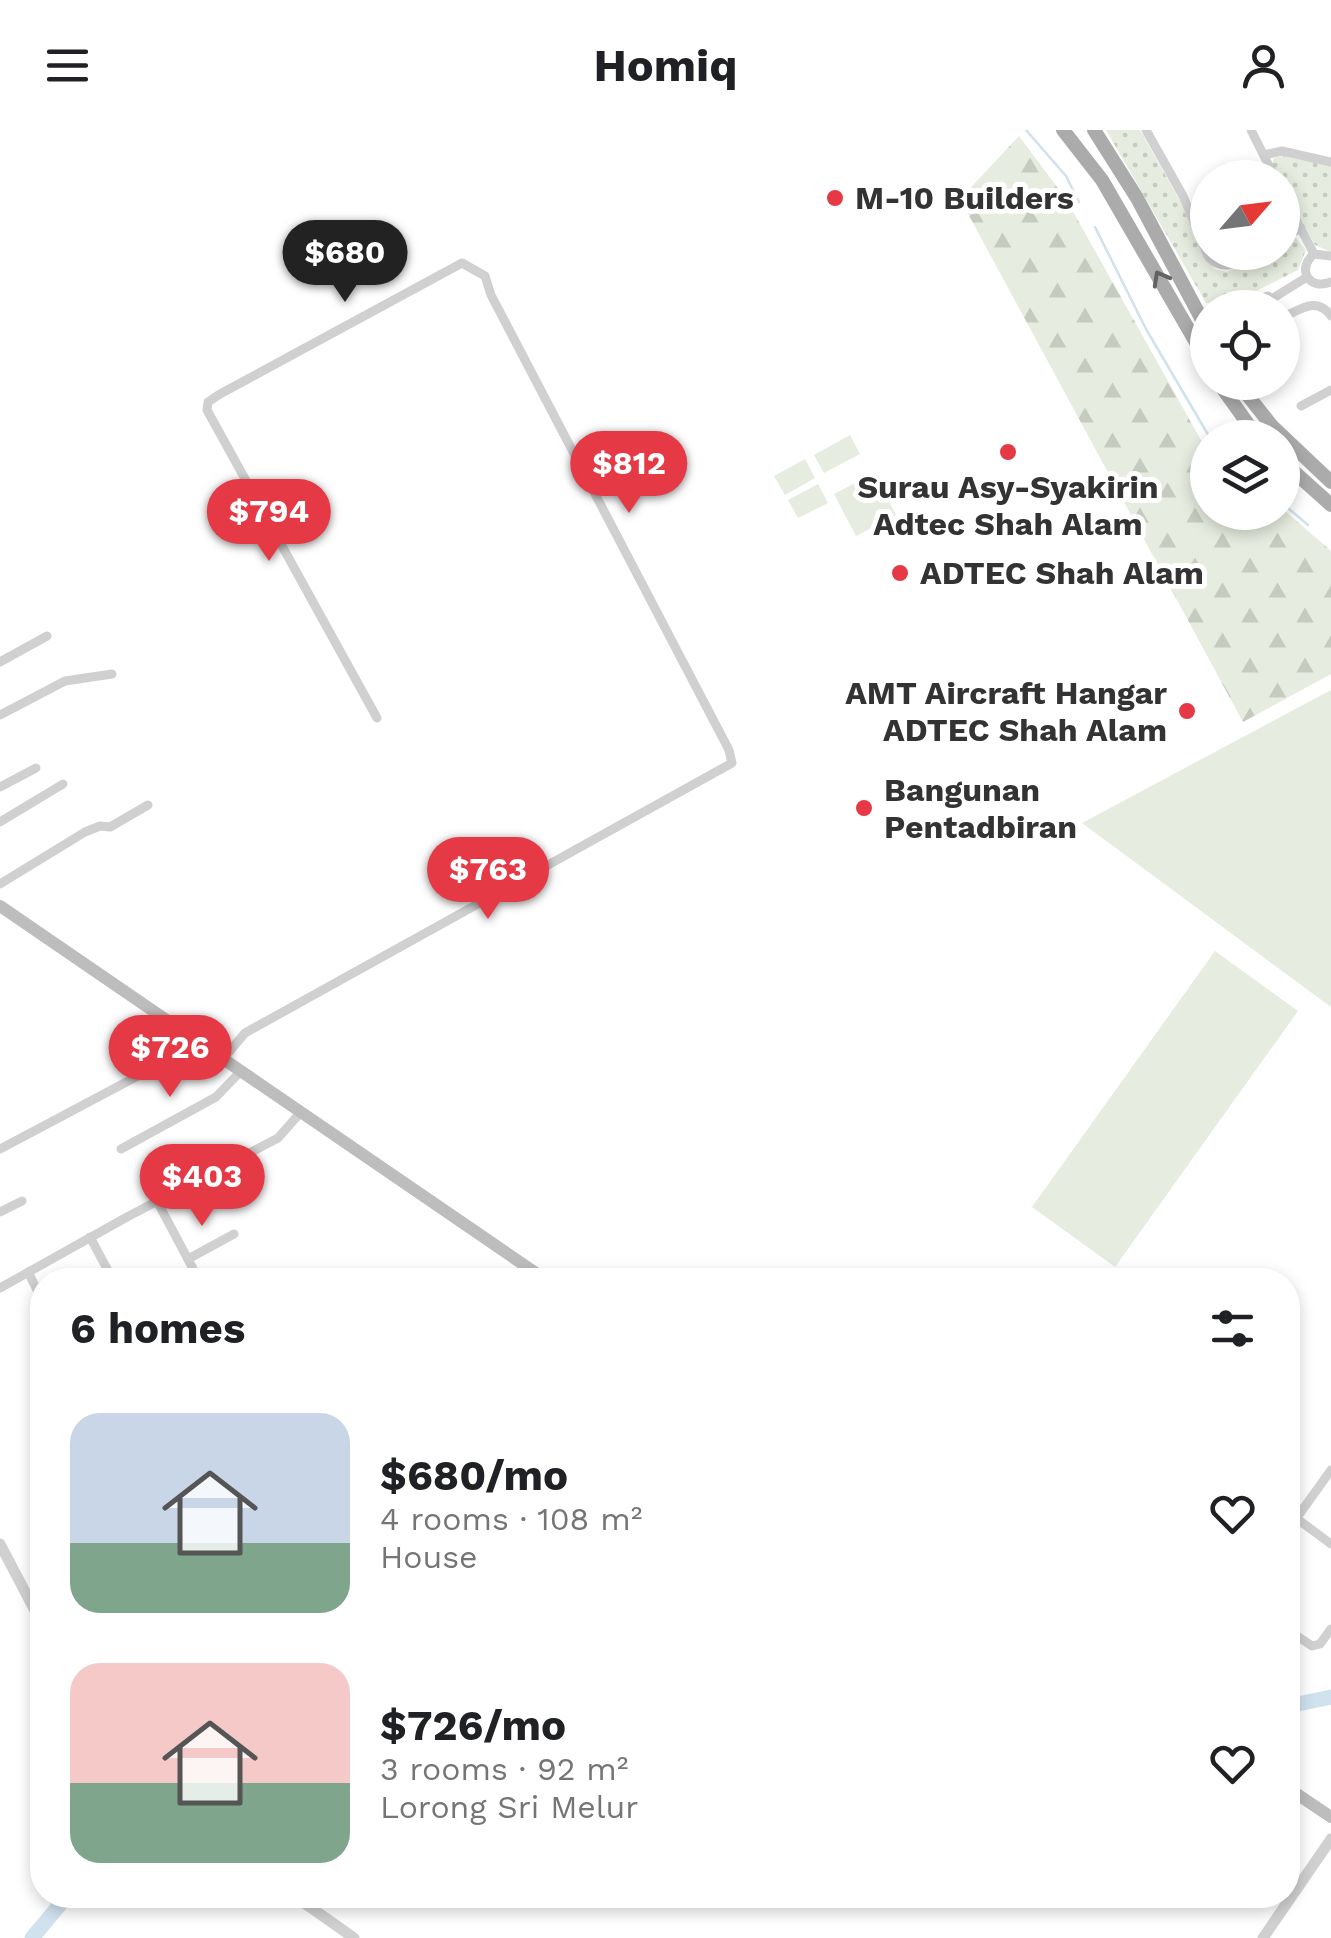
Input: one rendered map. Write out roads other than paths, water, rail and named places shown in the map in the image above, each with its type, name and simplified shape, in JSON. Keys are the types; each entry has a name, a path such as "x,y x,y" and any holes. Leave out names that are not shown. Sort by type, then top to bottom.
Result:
{"main road":[{"path":"1063,130 1190,306"},
{"path":"1094,130 1128,181 1190,298"},
{"path":"1252,400 1272,426 1331,482"},
{"path":"1300,478 1331,505"},
{"path":"0,906 528,1268"},
{"path":"1300,1796 1331,1818"}],"street":[{"path":"1146,130 1190,213"},
{"path":"1251,130 1266,160"},
{"path":"1264,155 1282,150 1331,162"},
{"path":"1301,228 1314,254"},
{"path":"1314,254 1331,256"},
{"path":"1314,254 1305,264 1307,277 1318,285 1331,282"},
{"path":"223,1058 244,1033 732,763 730,750 485,276 462,264 208,402 210,418 377,718"},
{"path":"1283,290 1307,277"},
{"path":"1300,310 1321,305 1331,316"},
{"path":"1300,406 1331,390"},
{"path":"0,662 47,636"},
{"path":"0,715 65,681 112,674"},
{"path":"0,787 36,768"},
{"path":"0,822 63,784"},
{"path":"0,884 85,832 110,827 148,805"},
{"path":"0,1150 183,1052 195,1039"},
{"path":"122,1149 216,1097 241,1071"},
{"path":"35,1268 278,1138 300,1112"},
{"path":"0,1212 22,1201"},
{"path":"157,1201 193,1268"},
{"path":"188,1259 234,1234"},
{"path":"90,1237 107,1268"},
{"path":"0,1288 28,1272 30,1276"},
{"path":"1300,1513 1331,1470"},
{"path":"1300,1521 1331,1544"},
{"path":"0,1544 30,1601"},
{"path":"1300,1638 1312,1646 1320,1644 1331,1628"},
{"path":"1300,1884 1331,1839"},
{"path":"311,1908 354,1938"},
{"path":"1263,1938 1284,1908"}],"waterway":[{"path":"1026,130 1066,176 1079,202"},
{"path":"1095,227 1146,329 1199,420"},
{"path":"1300,518 1308,525"},
{"path":"1300,1703 1331,1697"},
{"path":"32,1938 57,1908"}],"place":[{"name":"M-10 Builders","path":"835,198"},
{"name":"Surau Asy-Syakirin Adtec Shah Alam","path":"1008,452"},
{"name":"ADTEC Shah Alam","path":"900,573"},
{"name":"AMT Aircraft Hangar ADTEC Shah Alam","path":"1187,711"},
{"name":"Bangunan Pentadbiran","path":"864,808"}]}
